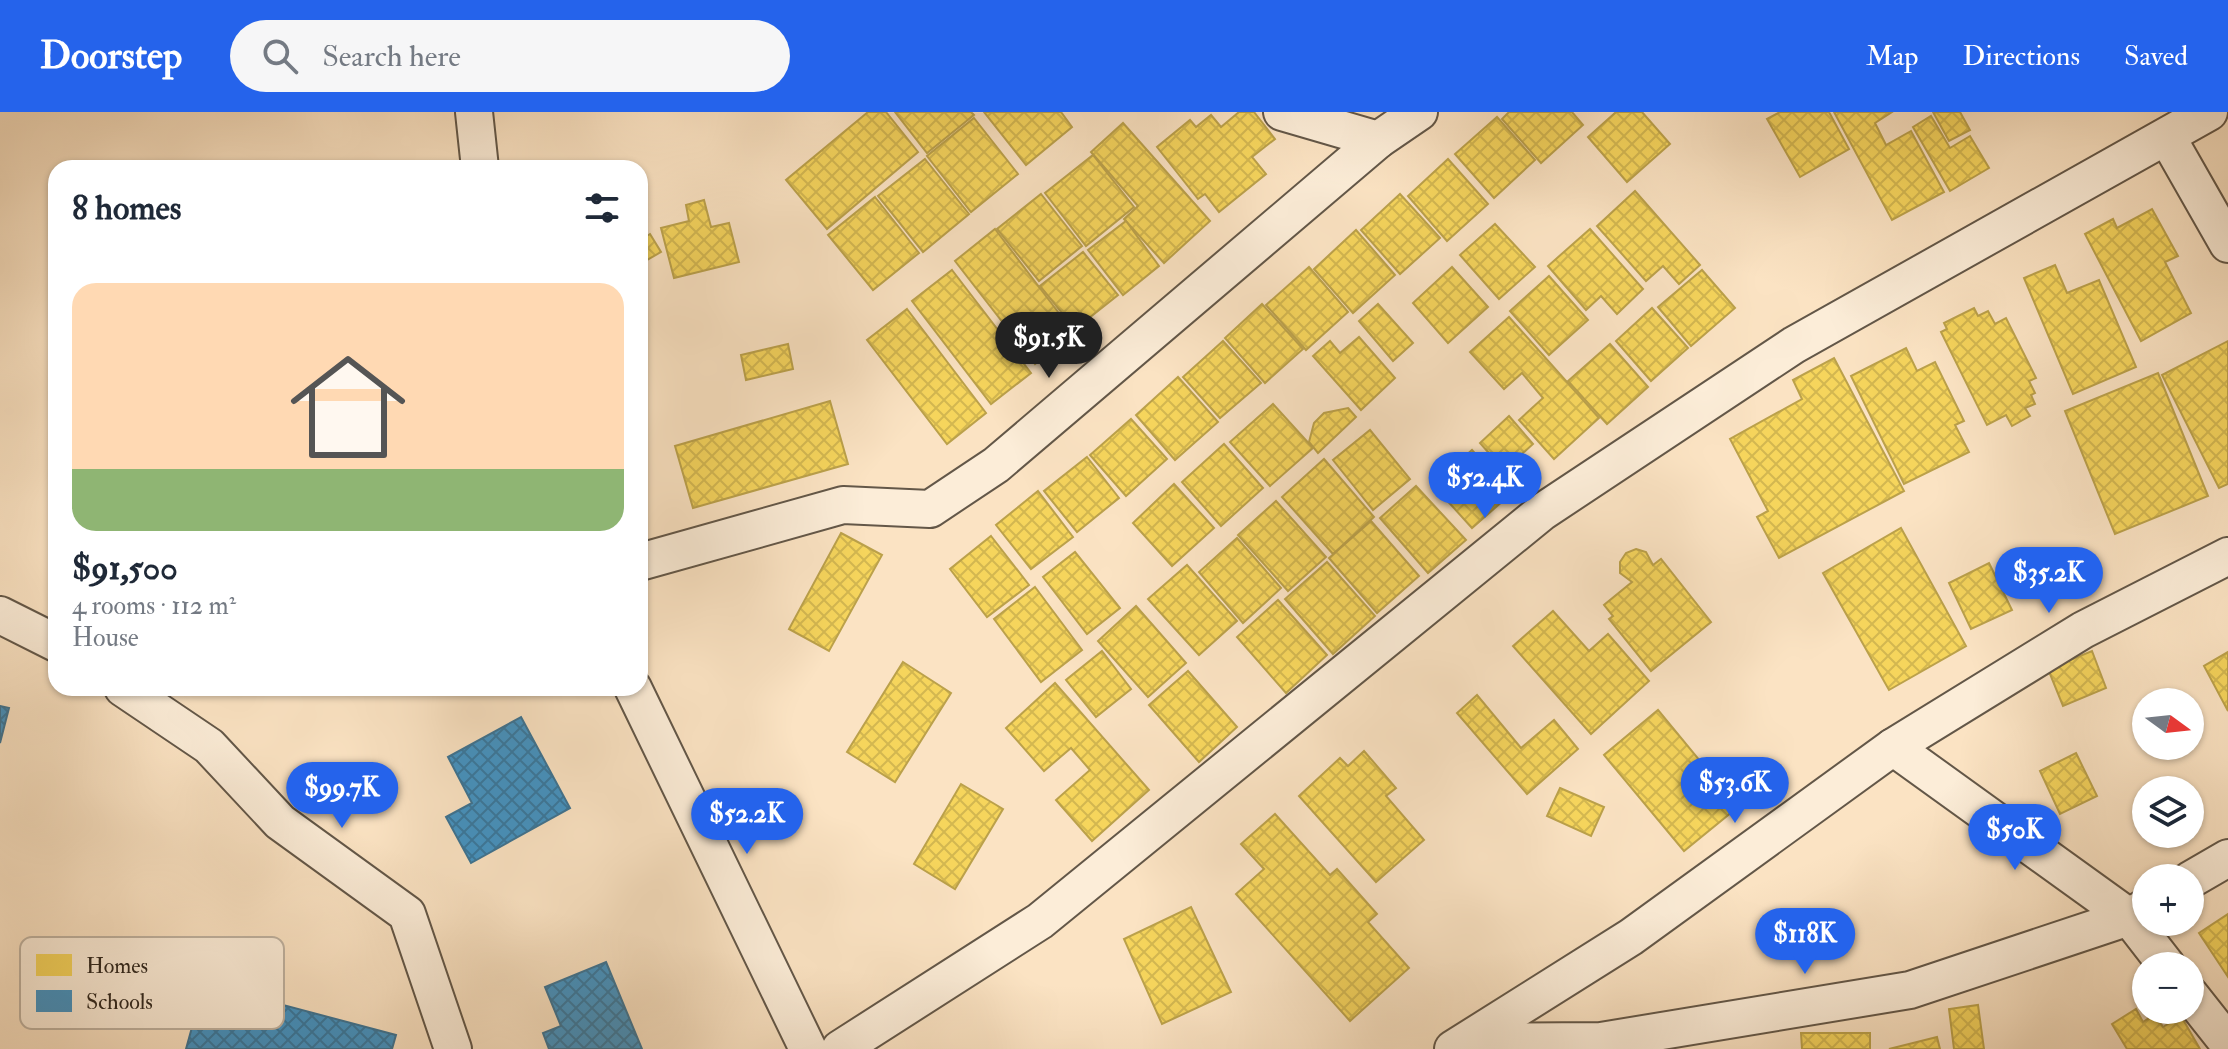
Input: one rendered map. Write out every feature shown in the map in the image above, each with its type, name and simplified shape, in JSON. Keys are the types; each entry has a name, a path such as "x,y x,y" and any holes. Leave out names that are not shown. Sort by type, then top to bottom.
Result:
{"street":[{"path":"474,112 479,160"},
{"path":"1282,112 1378,140"},
{"path":"648,560 843,505 930,509 996,465 1378,140 1419,112"},
{"path":"840,1049 1040,921 1542,512 1794,345 2209,112"},
{"path":"2167,137 2228,244"},
{"path":"1460,1046 1631,937 1893,747 2083,630 2228,556"},
{"path":"0,615 48,639"},
{"path":"135,696 209,746 280,822 407,914 453,1049"},
{"path":"637,696 808,1049"},
{"path":"1893,747 2132,909"},
{"path":"2204,872 2228,858"},
{"path":"1460,1046 1601,1041 1910,990 2132,914"},
{"path":"2204,1013 2228,1043"}],"building: Homes":[{"path":"868,112 886,112 918,152 827,229 786,180"},
{"path":"895,112 971,112 974,115 927,153"},
{"path":"984,112 1061,112 1072,127 1026,165"},
{"path":"1239,112 1254,112 1275,139 1252,157 1266,174 1219,212 1205,194 1198,199 1157,147 1190,120 1196,127 1211,115 1221,127"},
{"path":"1509,112 1572,112 1583,125 1541,163 1502,119"},
{"path":"1616,112 1642,112 1670,144 1627,182 1588,137"},
{"path":"1780,112 1829,112 1849,149 1800,177 1767,119"},
{"path":"1834,112 1892,112 1875,123 1886,145 1911,131 1944,192 1892,220"},
{"path":"1933,112 1960,112 1970,130 1949,141"},
{"path":"1931,116 1950,148 1970,136 1989,168 1950,191 1913,127"},
{"path":"1497,117 1535,160 1494,198 1455,154"},
{"path":"974,118 1018,174 971,212 927,156"},
{"path":"1123,123 1210,221 1164,263 1124,219 1138,206 1091,152"},
{"path":"1093,155 1134,207 1086,246 1045,193"},
{"path":"925,159 969,214 923,252 878,196"},
{"path":"1448,159 1488,204 1447,241 1408,196"},
{"path":"1635,191 1700,265 1679,284 1663,266 1646,281 1597,226"},
{"path":"1041,194 1082,246 1039,281 997,229"},
{"path":"1400,194 1440,238 1400,274 1361,230"},
{"path":"875,197 919,253 873,290 828,235"},
{"path":"704,200 711,227 729,223 739,262 674,278 661,228 689,221 686,205"},
{"path":"2152,209 2178,256 2165,262 2191,313 2141,341 2085,234 2113,219 2117,228"},
{"path":"1126,221 1159,266 1123,295 1088,250"},
{"path":"1495,224 1535,267 1499,299 1460,255"},
{"path":"995,229 1074,333 1035,364 955,261"},
{"path":"1590,229 1643,289 1617,314 1601,296 1586,310 1548,266"},
{"path":"1356,230 1395,275 1353,313 1314,269"},
{"path":"648,235 661,252 648,259"},
{"path":"1083,252 1118,295 1075,329 1040,286"},
{"path":"2055,265 2067,293 2099,280 2136,367 2073,394 2024,278"},
{"path":"1309,267 1348,312 1306,350 1266,305"},
{"path":"1452,267 1488,307 1448,343 1413,303"},
{"path":"952,270 1031,373 991,404 912,301"},
{"path":"1702,270 1735,308 1691,346 1658,307"},
{"path":"1549,276 1588,320 1549,355 1510,311"},
{"path":"1262,304 1303,349 1265,383 1225,338"},
{"path":"1378,304 1413,343 1393,361 1359,321"},
{"path":"1652,308 1688,348 1651,381 1616,341"},
{"path":"1974,308 1978,316 1988,311 1995,324 2006,318 2036,378 2029,381 2035,393 2031,395 2035,404 2025,408 2030,416 2012,426 2006,415 1987,425 1941,332 1947,329 1944,323"},
{"path":"907,309 986,413 947,444 867,340"},
{"path":"1509,317 1599,418 1554,459 1519,420 1543,398 1522,373 1504,389 1470,352"},
{"path":"1359,337 1395,378 1361,410 1313,356 1330,341 1340,353"},
{"path":"1223,341 1261,383 1220,418 1183,377"},
{"path":"2228,341 2228,484 2219,488 2162,375"},
{"path":"788,344 793,369 746,380 741,355"},
{"path":"1610,344 1648,387 1607,424 1568,381"},
{"path":"1906,348 1917,371 1935,362 1964,421 1955,425 1969,452 1904,484 1851,376"},
{"path":"1834,358 1904,491 1779,558 1757,517 1768,511 1730,439 1802,399 1793,380"},
{"path":"2158,373 2208,496 2115,534 2065,411"},
{"path":"1178,377 1218,422 1175,460 1136,415"},
{"path":"830,401 848,464 693,508 675,446"},
{"path":"1273,404 1313,448 1270,486 1230,442"},
{"path":"1348,408 1356,417 1318,453 1309,442 1314,423 1324,413"},
{"path":"1509,416 1533,444 1504,470 1480,443"},
{"path":"1131,419 1167,459 1126,496 1090,455"},
{"path":"1370,430 1410,479 1373,510 1333,460"},
{"path":"1224,444 1263,488 1221,526 1182,482"},
{"path":"1472,450 1511,494 1472,528 1433,485"},
{"path":"1087,457 1119,498 1077,532 1044,491"},
{"path":"1324,459 1374,517 1333,554 1282,497"},
{"path":"1174,484 1214,528 1172,566 1133,523"},
{"path":"1416,486 1466,540 1428,573 1380,518"},
{"path":"1038,491 1073,537 1031,569 996,525"},
{"path":"1276,501 1326,557 1288,591 1238,535"},
{"path":"1371,521 1419,576 1377,613 1329,558"},
{"path":"1901,528 1966,646 1889,690 1823,573"},
{"path":"841,533 882,555 829,651 789,629"},
{"path":"991,536 1029,585 987,617 950,569"},
{"path":"1237,538 1281,588 1243,623 1199,572"},
{"path":"1636,549 1646,552 1653,565 1661,559 1711,622 1651,671 1609,619 1613,616 1604,605 1632,582 1620,573 1620,562 1626,553"},
{"path":"1075,552 1120,608 1087,634 1043,577"},
{"path":"1327,562 1375,616 1333,654 1285,599"},
{"path":"1989,563 2012,610 1971,629 1949,583"},
{"path":"1187,565 1237,621 1199,655 1148,599"},
{"path":"1035,587 1082,650 1041,682 994,619"},
{"path":"1278,600 1327,655 1286,693 1237,637"},
{"path":"1136,606 1186,663 1148,697 1098,641"},
{"path":"1553,611 1589,651 1608,634 1649,681 1591,734 1513,646"},
{"path":"1102,651 1131,689 1096,717 1066,680"},
{"path":"2092,651 2106,688 2063,706 2048,669"},
{"path":"2228,652 2228,711 2204,666"},
{"path":"903,662 951,693 895,782 847,752"},
{"path":"1188,671 1237,727 1199,762 1149,705"},
{"path":"1055,683 1149,790 1092,841 1056,800 1090,770 1071,748 1044,771 1006,728"},
{"path":"1477,695 1521,748 1554,720 1578,749 1527,794 1457,713"},
{"path":"1658,710 1738,807 1684,851 1604,755"},
{"path":"1364,751 1396,788 1386,796 1424,840 1376,882 1299,796 1340,758 1348,766"},
{"path":"2076,753 2097,796 2060,814 2040,771"},
{"path":"961,784 1003,809 955,889 914,864"},
{"path":"1560,788 1604,807 1591,836 1547,816"},
{"path":"1275,814 1330,875 1337,869 1377,914 1368,922 1409,968 1350,1021 1236,894 1264,869 1241,844"},
{"path":"1191,907 1231,992 1162,1024 1124,939"},
{"path":"2228,914 2228,977 2201,936 2204,936 2204,930"},
{"path":"1978,1005 1984,1049 1954,1049 1949,1009"},
{"path":"2132,1012 2132,1024 2161,1024 2163,1027 2186,1024 2200,1049 2127,1049 2112,1024"},
{"path":"1801,1033 1870,1033 1870,1049 1802,1049"},
{"path":"1937,1037 1940,1049 1889,1049"}],"building: Schools":[{"path":"0,706 9,708 0,743"},
{"path":"521,717 570,808 471,863 446,817 472,803 448,757"},
{"path":"606,962 642,1049 549,1049 543,1033 561,1026 545,987"},
{"path":"284,1005 396,1035 392,1049 186,1049 192,1029 284,1029"}]}
